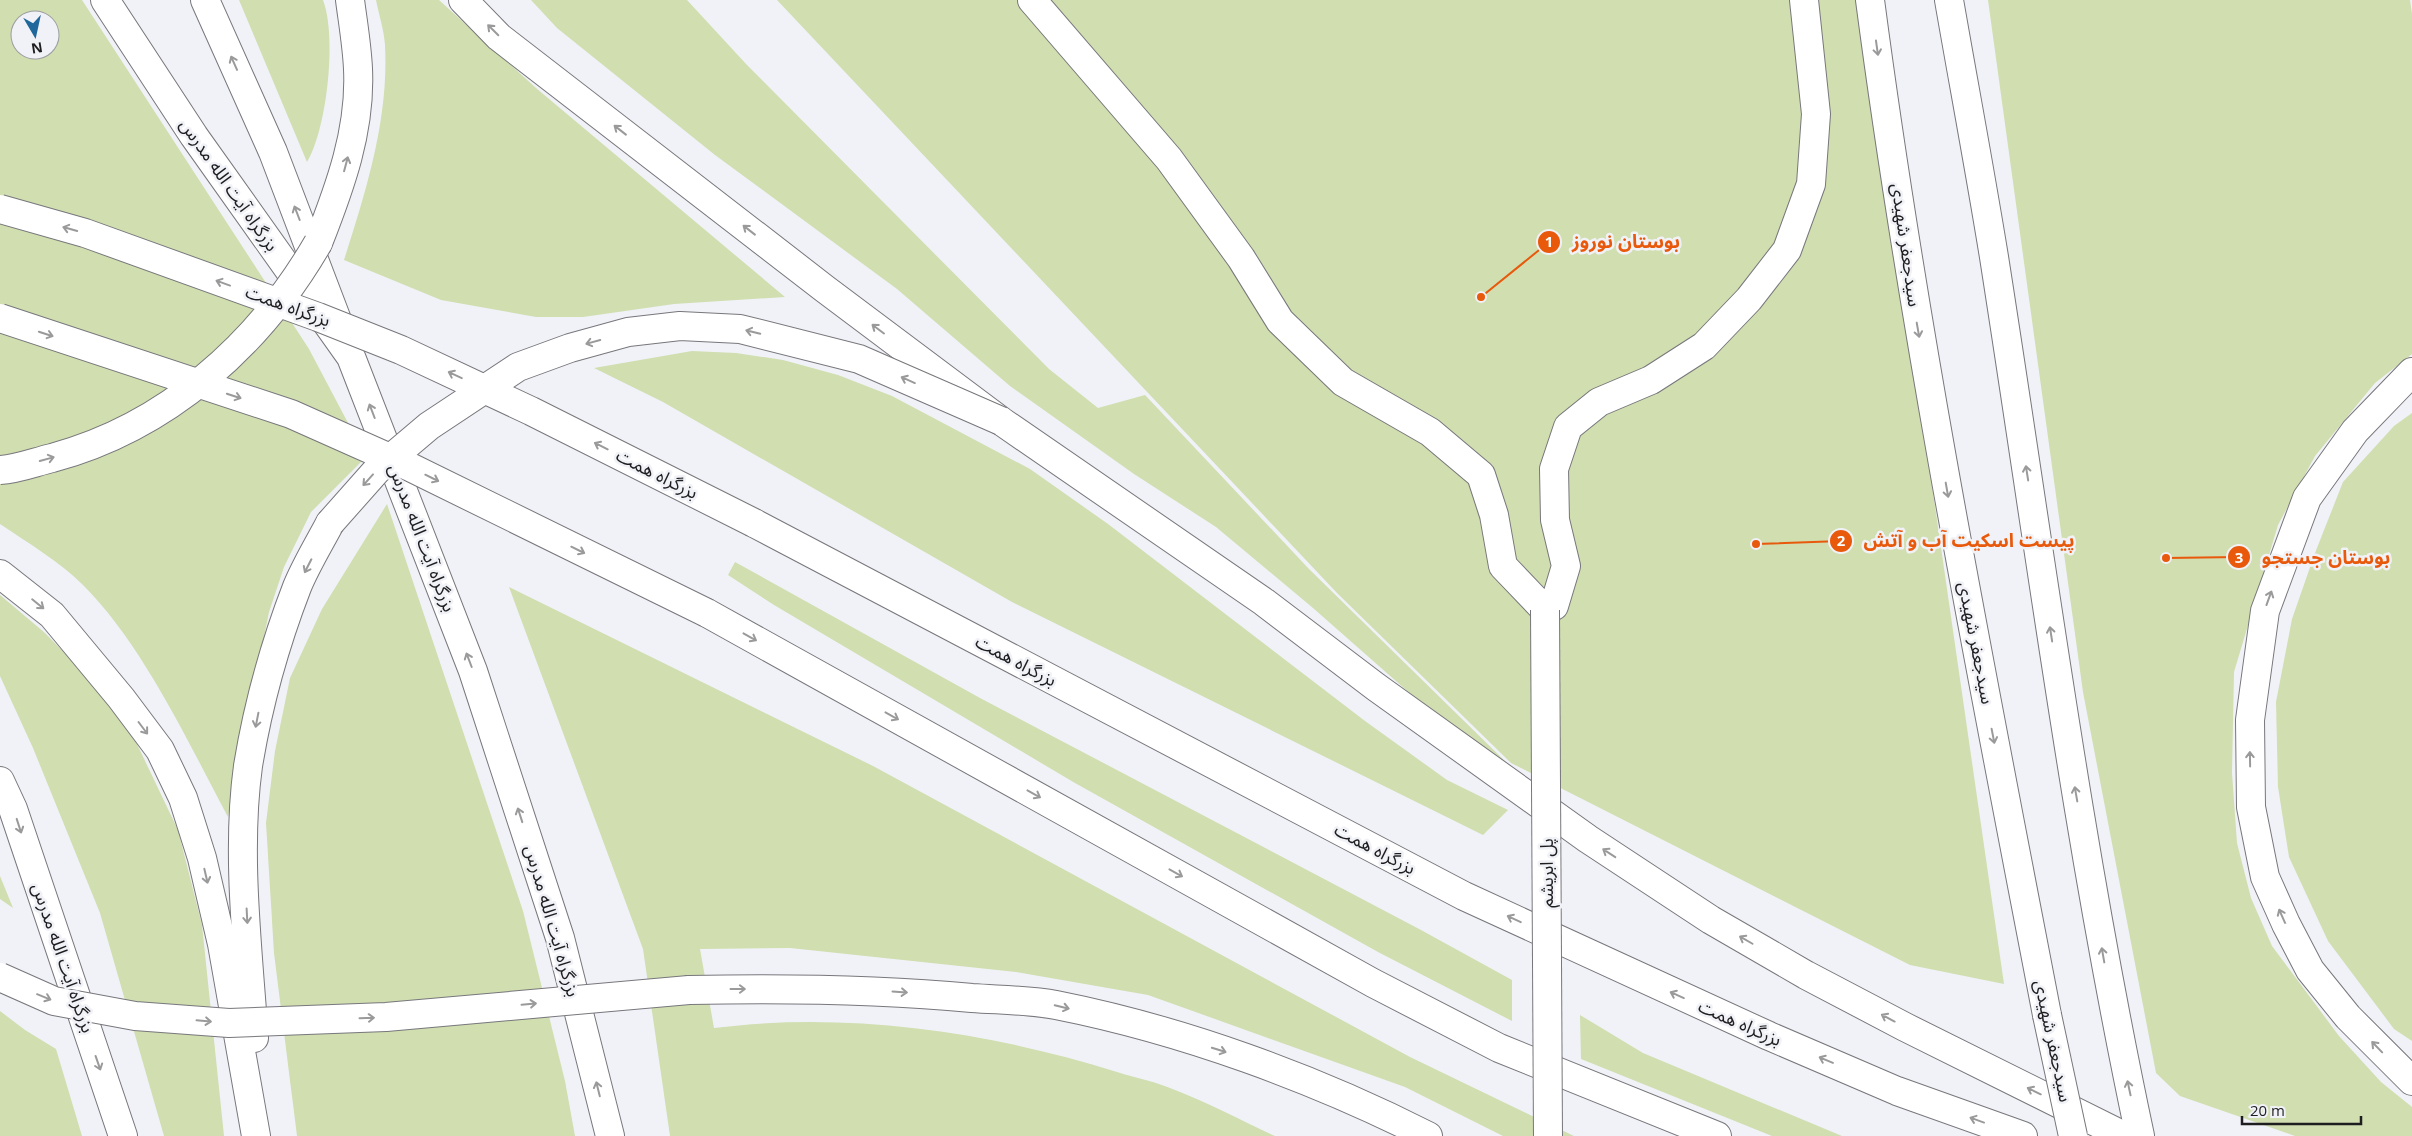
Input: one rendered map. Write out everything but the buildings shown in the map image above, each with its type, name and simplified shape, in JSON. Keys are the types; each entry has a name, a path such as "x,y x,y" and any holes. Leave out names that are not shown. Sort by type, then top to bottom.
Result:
{"main road":[{"name":"بزرگراه آیت الله مدرس","path":"105,0 200,144 351,357 473,671 560,938 610,1136"},
{"path":"205,0 274,152 351,357"},
{"path":"0,470 76,451 137,426 167,407 237,350 291,286 318,243 339,192 354,138 358,70 350,0"},
{"path":"463,0 507,42 818,283 1001,421 1264,602 1588,840 1711,920 1806,975 1905,1027 2124,1136"},
{"path":"1032,0 1170,159 1241,258 1280,321 1343,382 1430,432 1481,475 1494,515 1503,566 1545,610 1554,606 1566,566 1555,520 1554,469 1568,428 1599,402 1651,380 1704,346 1749,299 1787,250 1810,184 1816,114 1804,0"},
{"name":"سیدجعفر شهیدی","path":"1870,0 1917,321 1953,524 2047,1015 2073,1136"},
{"path":"1949,0 1993,254 2068,746 2111,1003 2140,1136"},
{"name":"بزرگراه همت","path":"0,209 94,236 318,317 401,350 531,411 754,523 1464,896 1778,1040 1897,1091 2023,1136"},
{"path":"0,318 291,414 410,467 707,613 1373,982 1499,1048 1717,1136"},
{"path":"261,1136 245,889 244,833 248,767 272,658 298,585 330,523 377,470 429,426 518,367 570,348 628,332 680,326 740,329 860,359 1001,421"},
{"path":"2412,372 2355,431 2307,498 2265,611 2250,720 2251,807 2265,877 2310,970 2348,1017 2412,1081"},
{"path":"0,574 52,616 121,698 160,750 183,798 202,858 222,944 256,1136"},
{"name":"پل ابریشم","path":"1545,610 1548,1136"},
{"name":"بزرگراه آیت الله مدرس","path":"0,781 13,809 123,1136"},
{"path":"0,977 54,1001 135,1016 229,1023 386,1017 689,990 847,989 1054,1005 1120,1020 1248,1058 1374,1109 1428,1136"}],"green space":[{"path":"0,0 82,0 309,349 366,457 311,512 284,567 269,612 228,817 163,695 125,636 105,609 83,585 43,553 0,524"},
{"path":"239,0 323,0 329,36 328,82 320,128 307,162"},
{"path":"376,0 439,0 536,88 785,297 674,304 583,317 536,317 441,300 344,260 368,181 380,127 385,73 385,45"},
{"path":"531,0 687,0 747,65 1049,369 1098,408 1145,395 1309,569 1510,766 1476,746 1430,711 1313,608 1216,527 1134,474 1010,386 897,289 715,155 557,28"},
{"path":"777,0 1862,0 2004,984 1910,965 1511,763 1337,593"},
{"path":"1988,0 2410,0 2412,14 2412,354 2375,383 2315,456 2278,525 2234,672 2232,773 2237,843 2251,898 2272,946 2339,1036 2381,1082 2412,1107 2412,1136 2295,1136 2180,1096 2156,1073 2083,692"},
{"path":"692,351 736,353 783,360 838,375 892,396 1030,469 1108,524 1365,721 1447,780 1508,810 1483,835 1012,602 663,402 594,368"},
{"path":"2412,413 2412,1041 2394,1029 2328,941 2289,857 2278,787 2276,702 2292,619 2343,482 2394,426"},
{"path":"387,504 523,911 565,1081 575,1136 297,1136 274,953 266,823 275,751 290,678 322,609"},
{"path":"735,562 980,698 1421,930 1512,980 1512,1021 1378,952 1075,783 774,605 728,575"},
{"path":"509,587 873,766 1410,1057 1574,1136 1503,1136 1405,1087 1148,995 1016,972 790,948 700,949 714,1028 764,1023 815,1022 866,1024 969,1036 1069,1058 1161,1085 1275,1136 670,1136 643,949"},
{"path":"0,595 45,633 96,685 136,742 178,830 202,925 224,1136 164,1136 100,913 33,748 0,676"},
{"path":"0,876 13,908 0,899"},
{"path":"0,1011 25,1030 56,1049 82,1136 0,1136"},
{"path":"1580,1015 1643,1053 1842,1136 1772,1136 1581,1059"}],"place":[{"name":"بوستان نوروز","path":"1481,297"},
{"name":"پیست اسکیت آب و آتش","path":"1756,544"},
{"name":"بوستان جستجو","path":"2166,558"}]}
